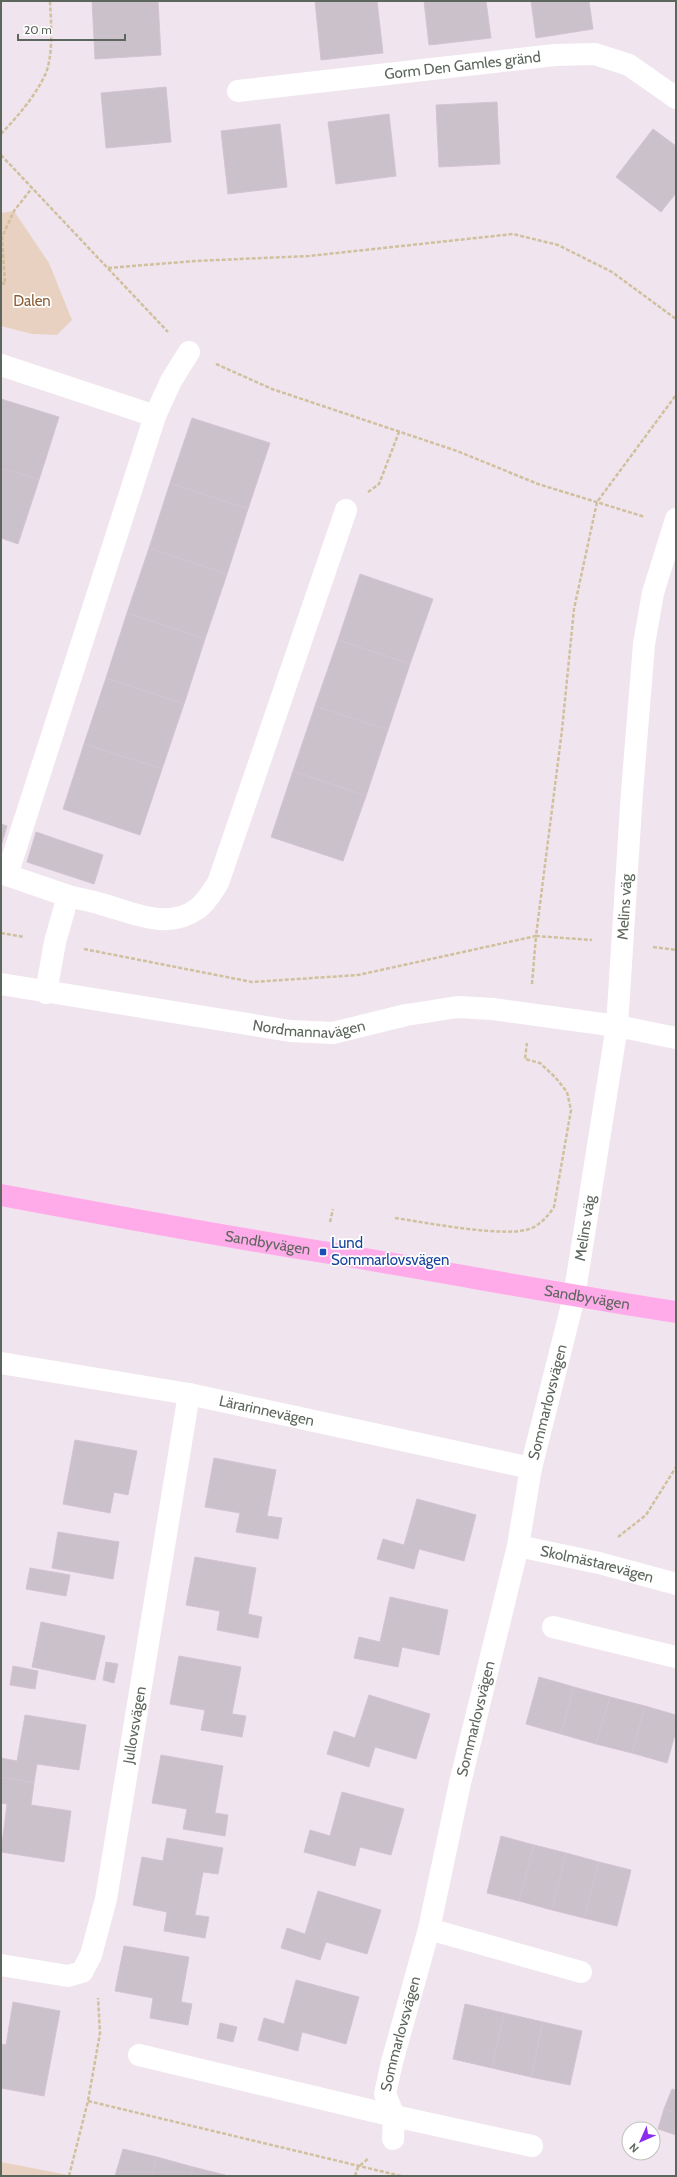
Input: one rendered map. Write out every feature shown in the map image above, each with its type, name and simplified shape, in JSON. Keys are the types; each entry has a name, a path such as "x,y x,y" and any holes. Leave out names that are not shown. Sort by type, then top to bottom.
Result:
{"main road":[{"name":"Sandbyvägen","path":"1,1195 574,1297 676,1312"}],"street":[{"name":"Gorm Den Gamles gränd","path":"238,91 555,55 595,54 628,65 676,98"},
{"path":"189,352 171,380 155,416 4,874 68,896 99,903 152,919 168,920 184,916 198,909 208,898 218,883 346,510"},
{"path":"1,365 155,416"},
{"name":"Melins väg","path":"574,1297 617,1026 644,644 652,593 675,522"},
{"path":"46,993 55,942 68,896"},
{"name":"Nordmannavägen","path":"1,984 46,993 161,1009 247,1025 312,1032 333,1033 406,1015 458,1007 493,1009 617,1026 676,1038"},
{"name":"Sommarlovsvägen","path":"393,2139 394,2116 385,2094 392,2062 429,1928 460,1783 518,1546 531,1468 574,1297"},
{"name":"Lärarinnevägen","path":"1,1363 189,1394 372,1432 531,1468"},
{"name":"Jullovsvägen","path":"82,1972 91,1955 106,1900 189,1394"},
{"name":"Skolmästarevägen","path":"518,1546 599,1563 676,1584"},
{"path":"554,1627 676,1657"},
{"path":"429,1928 581,1972"},
{"path":"1,1965 68,1976 82,1972"},
{"path":"138,2055 394,2116 532,2146"}],"path":[{"path":"1,134 19,115 45,76 52,37 50,1"},
{"path":"1,155 189,352 272,389 457,451 538,484 597,502 675,522"},
{"path":"1,283 5,284 2,237 14,211 32,188"},
{"path":"108,268 195,261 309,256 513,234 558,246 612,272 676,318"},
{"path":"395,1218 496,1232 520,1231 532,1228 546,1219 554,1207 570,1110 567,1092 540,1062 525,1058 536,936 560,746 574,609 597,502 676,395"},
{"path":"346,510 379,484 399,432"},
{"path":"1,933 55,942 124,958 252,982 358,975 536,936 622,943 676,950"},
{"path":"599,1563 616,1539 646,1515 676,1467"},
{"path":"69,2176 88,2101 100,2033 98,1992 94,1982 82,1972"},
{"path":"88,2101 401,2176"}],"green space":[{"name":"Dalen","path":"14,211 49,263 72,320 57,335 32,334 1,326 1,213"},
{"path":"1,2162 73,2176 1,2176"}],"building":[{"path":"92,1 158,1 161,55 95,59"},
{"path":"315,1 377,1 383,53 321,60"},
{"path":"424,1 486,1 491,38 429,45"},
{"path":"531,1 589,1 593,29 536,38"},
{"path":"166,87 171,142 106,148 101,93"},
{"path":"497,102 500,164 439,167 436,105"},
{"path":"389,114 396,176 336,184 328,122"},
{"path":"280,124 287,187 228,194 221,131"},
{"path":"653,129 676,146 676,193 661,212 616,177"},
{"path":"1,399 59,417 39,480 1,468"},
{"path":"192,418 270,443 248,509 170,483"},
{"path":"1,468 39,480 18,544 1,538"},
{"path":"170,483 248,509 227,574 149,548"},
{"path":"149,548 227,574 205,639 127,613"},
{"path":"360,574 433,599 410,664 338,640"},
{"path":"127,613 205,639 184,704 106,678"},
{"path":"338,640 410,664 388,730 315,706"},
{"path":"106,678 184,704 162,769 84,744"},
{"path":"315,706 388,730 366,796 293,771"},
{"path":"84,744 162,769 140,835 63,809"},
{"path":"293,771 366,796 343,861 271,837"},
{"path":"1,824 7,826 1,846"},
{"path":"36,832 103,855 94,884 27,862"},
{"path":"75,1440 137,1451 128,1495 114,1492 110,1513 63,1504"},
{"path":"214,1458 276,1470 267,1516 282,1518 278,1539 236,1532 240,1513 205,1507"},
{"path":"417,1499 476,1515 464,1561 419,1549 414,1569 377,1559 383,1539 404,1545"},
{"path":"58,1532 119,1542 113,1579 52,1568"},
{"path":"195,1557 256,1568 248,1614 262,1617 258,1638 217,1630 220,1611 186,1605"},
{"path":"30,1568 70,1575 66,1596 26,1589"},
{"path":"390,1597 448,1610 439,1655 402,1647 398,1667 354,1658 359,1637 380,1642"},
{"path":"41,1622 105,1636 95,1680 32,1667"},
{"path":"179,1656 241,1667 232,1714 246,1716 242,1737 201,1730 205,1710 170,1704"},
{"path":"106,1662 118,1664 114,1683 103,1680"},
{"path":"13,1666 38,1671 35,1689 10,1685"},
{"path":"539,1677 574,1687 561,1734 526,1724"},
{"path":"574,1687 610,1697 596,1744 561,1734"},
{"path":"369,1695 430,1714 416,1759 375,1747 369,1767 327,1754 334,1731 355,1738"},
{"path":"610,1697 645,1706 632,1753 596,1744"},
{"path":"645,1706 676,1715 676,1731 667,1763 632,1753"},
{"path":"25,1715 86,1725 79,1770 37,1764 34,1783 1,1777 1,1758 17,1761"},
{"path":"161,1755 223,1766 215,1813 228,1815 225,1836 183,1829 187,1809 152,1803"},
{"path":"1,1777 34,1783 31,1805 71,1811 64,1862 1,1852 7,1804 1,1803"},
{"path":"342,1792 404,1809 391,1855 360,1847 355,1866 304,1852 310,1830 330,1836"},
{"path":"501,1836 534,1845 519,1901 487,1893"},
{"path":"167,1838 223,1848 218,1874 203,1872 195,1915 209,1917 205,1938 164,1931 167,1912 133,1905 142,1857 163,1861"},
{"path":"534,1845 566,1853 552,1910 519,1901"},
{"path":"566,1853 599,1862 584,1918 552,1910"},
{"path":"599,1862 631,1870 617,1926 584,1918"},
{"path":"318,1891 381,1910 367,1954 326,1942 320,1960 281,1948 287,1928 305,1934"},
{"path":"124,1946 189,1957 181,2002 192,2004 188,2025 150,2018 153,1998 115,1991"},
{"path":"296,1980 359,1997 346,2044 302,2032 298,2051 258,2040 264,2018 284,2024"},
{"path":"13,2002 60,2011 44,2096 1,2088 1,2044 6,2045"},
{"path":"465,2004 504,2013 492,2068 453,2059"},
{"path":"504,2013 543,2022 531,2077 492,2068"},
{"path":"543,2022 582,2031 570,2085 531,2077"},
{"path":"220,2023 237,2027 233,2042 217,2038"},
{"path":"672,2089 676,2090 676,2113 664,2109"},
{"path":"664,2109 676,2113 676,2135 661,2130 660,2121"},
{"path":"123,2149 157,2157 152,2176 115,2176"},
{"path":"157,2157 193,2167 191,2176 152,2176"},
{"path":"193,2167 225,2175 191,2176"}],"place":[{"name":"Lund Sommarlovsvägen","path":"323,1252"}]}
